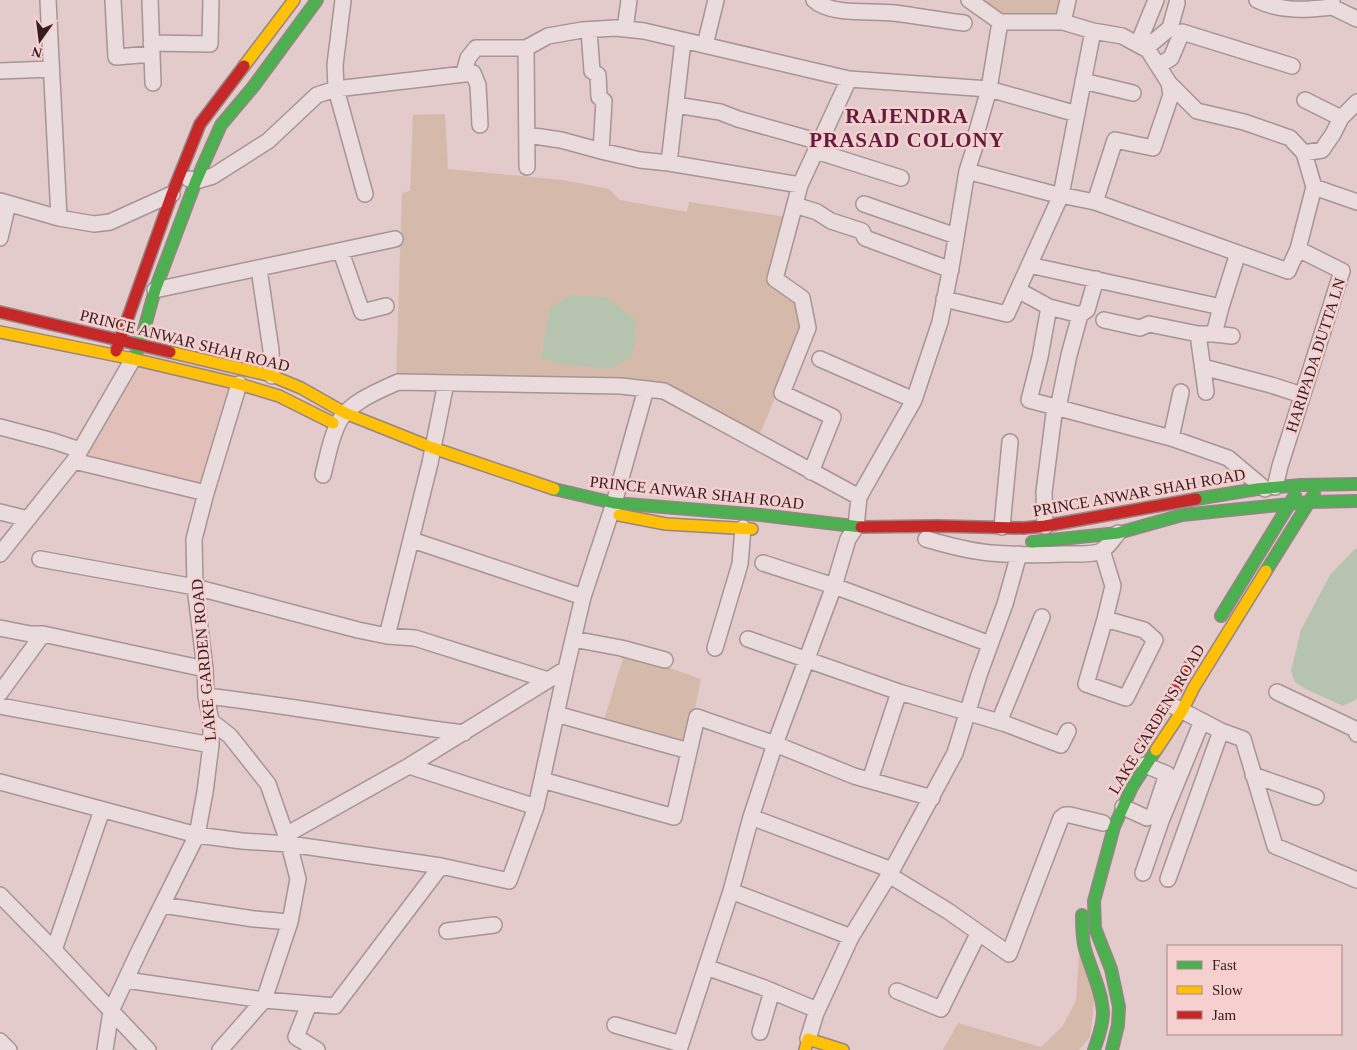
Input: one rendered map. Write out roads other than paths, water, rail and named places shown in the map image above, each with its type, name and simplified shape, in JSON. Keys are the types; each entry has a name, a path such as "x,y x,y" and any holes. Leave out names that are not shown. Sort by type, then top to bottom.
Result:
{"main road":[{"path":"115,356 172,194 200,124 294,0"},
{"path":"133,359 140,344 155,290 196,181 221,125 253,87 317,0"},
{"name":"PRINCE ANWAR SHAH ROAD","path":"0,312 272,376 301,388 342,422"},
{"name":"PRINCE ANWAR SHAH ROAD","path":"0,332 133,359 239,384 279,396 431,459 562,492 607,509 666,524 762,530"},
{"name":"PRINCE ANWAR SHAH ROAD","path":"607,509 761,514 850,536 938,526 1045,526 1144,507 1270,488 1301,485 1357,484"},
{"path":"1214,626 1301,485"},
{"name":"LAKE GARDENS ROAD","path":"1140,761 1182,711 1202,672 1318,485"},
{"name":"PRINCE ANWAR SHAH ROAD","path":"1022,548 1118,533 1182,515 1309,502 1357,501"},
{"path":"921,539 985,541"},
{"name":"LAKE GARDENS ROAD","path":"1112,1050 1118,1025 1119,1007 1110,969 1095,928 1094,901 1106,852 1140,761 1168,702 1199,652"},
{"path":"1087,881 1082,921 1085,948 1100,990 1103,1020 1094,1050"},
{"path":"806,1044 843,1050"}],"street":[{"path":"48,0 59,218"},
{"path":"113,0 116,57 152,48 210,44 211,0"},
{"path":"150,0 153,84"},
{"path":"343,0 335,65 336,89 365,194"},
{"path":"625,29 629,0"},
{"path":"705,45 716,0"},
{"path":"814,0 819,5 851,12 892,13 964,24"},
{"path":"967,171 1095,202 1288,271 1298,250 1314,187 1304,153 1290,138 1244,122 1197,111 1169,83 1148,50 1142,46 1122,36 1094,31 1064,22 1000,22 969,0"},
{"path":"1064,22 1068,0"},
{"path":"1142,46 1156,0"},
{"path":"1257,0 1270,6 1303,11 1332,4 1357,19"},
{"path":"1142,46 1170,28 1177,3"},
{"path":"615,1025 681,1047 731,891 751,817 775,744 834,586 850,536 859,497 914,400 940,322 951,270 967,171 989,89 1000,22"},
{"path":"464,73 468,58 476,48 526,48 548,36 589,30 625,29 644,31 850,79 989,89 1077,114"},
{"path":"589,30 592,70 598,75 599,97 604,101 600,151"},
{"path":"944,299 1007,314 1061,195 1094,31"},
{"path":"1158,66 1171,58 1182,32 1292,66"},
{"path":"669,163 683,40"},
{"path":"526,48 527,167"},
{"path":"0,71 51,68"},
{"path":"180,176 196,181 213,176 268,141 317,95 336,89 473,72 478,85 480,125"},
{"path":"811,472 833,417 782,393 808,328 802,298 775,279 800,185 850,79"},
{"path":"1083,81 1133,93"},
{"path":"1095,202 1115,140 1153,148 1171,95 1169,83"},
{"path":"1305,100 1341,118"},
{"path":"1304,153 1322,150 1341,118 1357,102"},
{"path":"676,105 720,112 738,120 818,146 901,178"},
{"path":"527,134 561,140 640,160 669,163 800,185"},
{"path":"1314,187 1357,202"},
{"path":"0,238 4,203 59,218 94,224 110,222 172,194"},
{"path":"864,204 956,236"},
{"path":"795,205 817,212 831,221 862,231 865,238 951,270"},
{"path":"155,290 395,239"},
{"name":"HARIPADA DUTTA LN","path":"1270,488 1342,271 1298,250"},
{"path":"341,252 362,312 386,306"},
{"path":"1214,334 1238,253"},
{"path":"1029,265 1221,306"},
{"path":"259,269 271,350 272,376"},
{"path":"1045,526 1044,492 1057,407 1080,315 1087,310 1096,278"},
{"path":"1018,290 1049,307 1080,315"},
{"path":"1049,307 1040,356 1029,400 1171,438 1228,458 1270,488"},
{"path":"1104,320 1140,328 1150,324 1198,334 1232,336"},
{"path":"1198,334 1206,392"},
{"path":"0,554 77,455 133,359"},
{"path":"820,359 914,400"},
{"path":"1203,367 1302,395"},
{"path":"323,475 342,422 372,393 398,382 621,386 664,392 859,497"},
{"path":"387,636 431,459 446,383"},
{"name":"LAKE GARDEN ROAD","path":"105,1050 111,1010 197,835 211,745 211,721 206,696 205,669 195,587 194,539 239,384"},
{"path":"0,782 197,835 242,841 288,841 441,866 509,881 536,807 583,597 607,509 646,389"},
{"path":"1171,438 1181,392"},
{"path":"0,427 53,441 77,455 206,493"},
{"path":"1002,527 1010,442"},
{"path":"0,512 28,519"},
{"path":"715,648 740,564 743,528"},
{"path":"921,539 980,552 1022,548 1081,554 1102,550 1108,546 1118,533"},
{"path":"412,540 583,597"},
{"path":"806,1044 817,1010 851,937 891,872 932,798 954,753 1022,548"},
{"path":"1102,550 1113,586 1086,684 1126,698 1155,640 1144,630 1105,619"},
{"path":"40,560 195,587 358,630 387,636 415,638 548,680"},
{"path":"763,563 834,586 990,644"},
{"path":"1000,722 1042,617"},
{"path":"0,628 30,634 43,634 205,669"},
{"path":"0,693 43,634"},
{"path":"573,639 621,648 665,660"},
{"path":"748,639 899,692 1000,722 1061,745 1068,731"},
{"path":"288,841 293,832 409,766 566,669"},
{"path":"870,780 899,692"},
{"path":"1277,692 1356,730"},
{"path":"206,696 464,733"},
{"path":"1168,702 1221,731 1243,739 1275,846 1357,880"},
{"path":"0,706 211,745"},
{"path":"556,714 689,751"},
{"path":"542,780 674,817 697,717 870,780 932,798"},
{"path":"211,721 230,736 268,784 288,841 298,879 290,922 264,1000 220,1050"},
{"path":"1144,873 1161,821 1202,721"},
{"path":"1168,879 1221,731"},
{"path":"1123,807 1148,818 1153,816 1167,774 1140,761"},
{"path":"409,766 536,807"},
{"path":"1253,775 1316,796"},
{"path":"54,950 102,810"},
{"path":"751,817 891,872 1009,954 1061,818 1065,815 1070,815 1103,823"},
{"path":"126,980 264,1000 335,1006 441,866"},
{"path":"731,891 851,937"},
{"path":"0,895 148,1050"},
{"path":"162,904 254,919 290,922"},
{"path":"447,931 494,924"},
{"path":"898,991 941,1009 978,934"},
{"path":"706,968 772,991 817,1010"},
{"path":"760,1032 772,991"},
{"path":"309,1004 296,1037 317,1050"},
{"path":"0,1041 9,1050"}],"district":[{"name":"RAJENDRA PRASAD COLONY","path":"907,128"}]}
